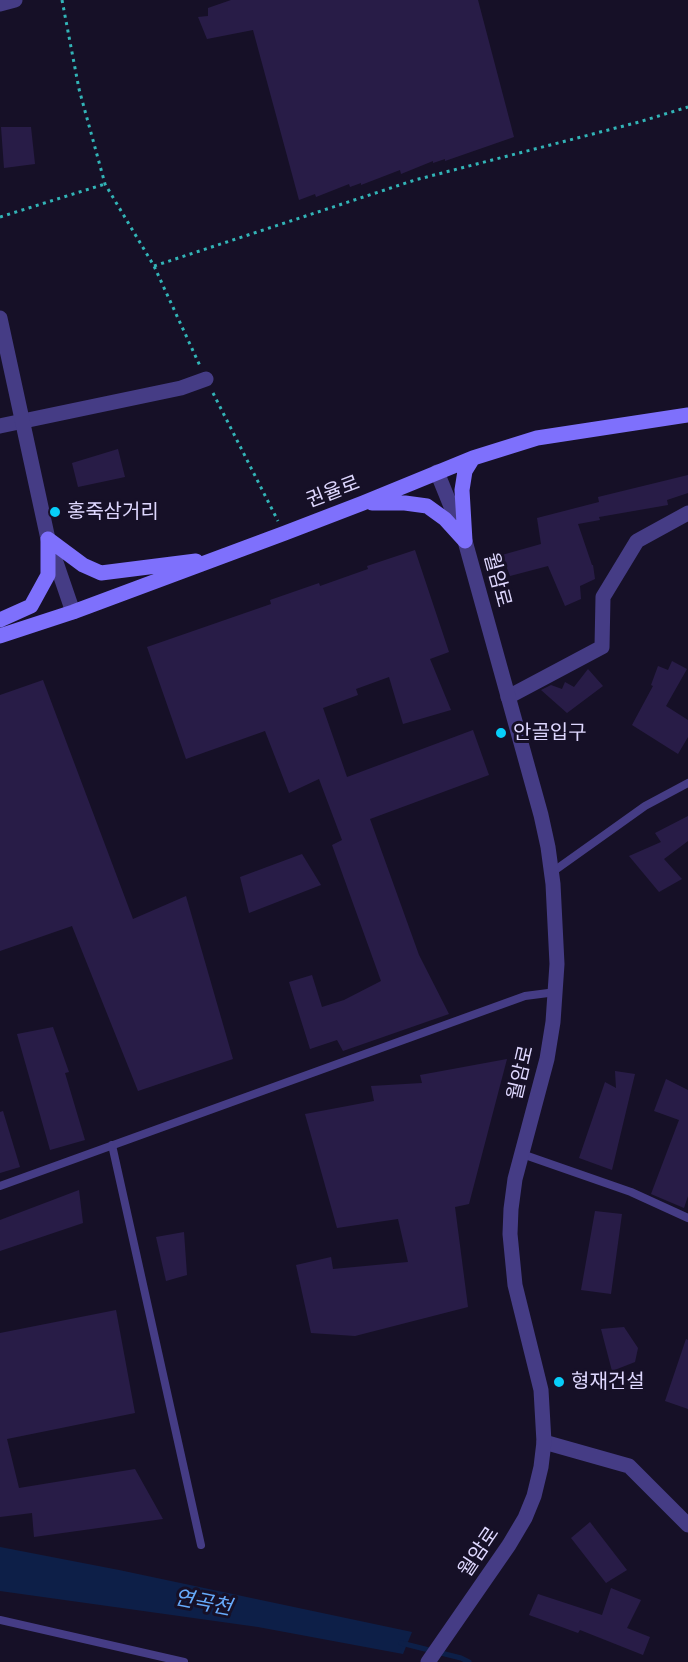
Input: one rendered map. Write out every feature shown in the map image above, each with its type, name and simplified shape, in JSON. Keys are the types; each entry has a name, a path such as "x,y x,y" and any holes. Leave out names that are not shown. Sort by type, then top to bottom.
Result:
{"main road":[{"name":"권율로","path":"0,636 73,612 216,559 473,458 537,438 688,415"},
{"path":"465,541 462,490 465,471 473,458"},
{"path":"363,503 405,503 427,506 445,519 465,541"},
{"path":"48,539 83,565 101,573 216,559"},
{"path":"0,620 30,606 48,575 48,539"}],"street":[{"path":"0,4 15,0"},
{"path":"0,318 48,539 73,612"},
{"path":"0,426 181,388 207,379"},
{"name":"월암로","path":"428,1662 509,1545 525,1518 534,1496 544,1442 544,1415 540,1383 515,1285 511,1209 515,1179 547,1059 556,992 556,926 549,847 465,541 437,472"},
{"path":"508,697 602,647 603,597 637,541 688,513"},
{"path":"544,1442 629,1467 688,1525"}],"lane":[{"path":"551,873 645,806 688,783"},
{"path":"0,1186 525,996 556,992"},
{"path":"112,1145 201,1545"},
{"path":"522,1154 631,1192 688,1218"},
{"path":"0,1620 184,1662"}],"path":[{"path":"62,0 79,88 105,184 154,266 207,379 285,533"},
{"path":"154,266 415,180 639,122 688,107"},
{"path":"0,217 105,184"}],"water":[{"name":"연곡천","path":"0,1547 412,1632 403,1654 258,1627 0,1591"}],"building":[{"path":"231,0 478,0 514,137 445,161 445,159 433,163 433,161 401,174 400,170 361,185 361,183 350,187 349,184 316,197 315,194 299,200 253,30 207,39 198,17 208,16 208,8"},
{"path":"1,127 31,127 35,164 4,168"},
{"path":"118,449 125,477 78,487 72,463"},
{"path":"688,475 688,493 667,500 668,505 599,517 600,520 578,524 593,565 595,579 580,586 581,599 565,606 548,566 510,576 502,555 541,544 537,518 599,502 598,497"},
{"path":"415,550 449,652 430,659 451,710 403,724 389,677 356,689 358,695 323,708 347,777 473,730 489,775 370,819 419,955 449,1014 343,1051 337,1040 310,1049 289,982 312,975 322,1007 344,1000 381,981 332,845 342,840 319,779 289,793 265,731 186,759 147,647 271,604 270,600 319,583 320,586 368,569 367,566"},
{"path":"672,661 687,669 666,706 688,720 688,737 678,754 632,725 653,686 651,685 658,666 668,670"},
{"path":"588,669 603,686 567,713 541,690 551,685 562,689 565,682 574,687"},
{"path":"43,680 133,919 186,896 233,1059 138,1091 72,926 0,951 0,695"},
{"path":"688,816 688,841 664,859 682,879 659,892 629,856 661,842 655,833"},
{"path":"302,854 321,885 249,913 240,877"},
{"path":"53,1027 69,1072 65,1073 85,1140 50,1150 17,1034"},
{"path":"507,1059 469,1204 455,1207 468,1307 355,1336 311,1333 296,1265 331,1257 333,1269 408,1262 398,1219 337,1228 305,1114 374,1101 371,1086 422,1083 420,1075"},
{"path":"615,1071 635,1074 612,1170 579,1158 605,1082 616,1088"},
{"path":"666,1079 688,1090 688,1196 684,1208 651,1194 679,1120 654,1111"},
{"path":"3,1111 20,1167 0,1173 0,1112"},
{"path":"79,1190 83,1223 0,1251 0,1220"},
{"path":"595,1211 622,1214 611,1294 581,1290"},
{"path":"184,1232 187,1275 166,1281 156,1237"},
{"path":"116,1310 135,1413 7,1439 19,1488 135,1469 163,1519 34,1537 32,1513 0,1517 0,1333"},
{"path":"624,1327 638,1348 635,1362 612,1371 601,1329"},
{"path":"686,1339 688,1340 688,1409 665,1401"},
{"path":"590,1522 627,1570 606,1583 571,1538"},
{"path":"611,1588 641,1600 627,1628 650,1637 643,1655 580,1630 578,1633 529,1615 538,1594 602,1615"}],"waterway":[{"path":"401,1643 469,1662"}],"place":[{"name":"홍죽삼거리","path":"55,512"},
{"name":"안골입구","path":"501,733"},
{"name":"형재건설","path":"559,1382"}]}
